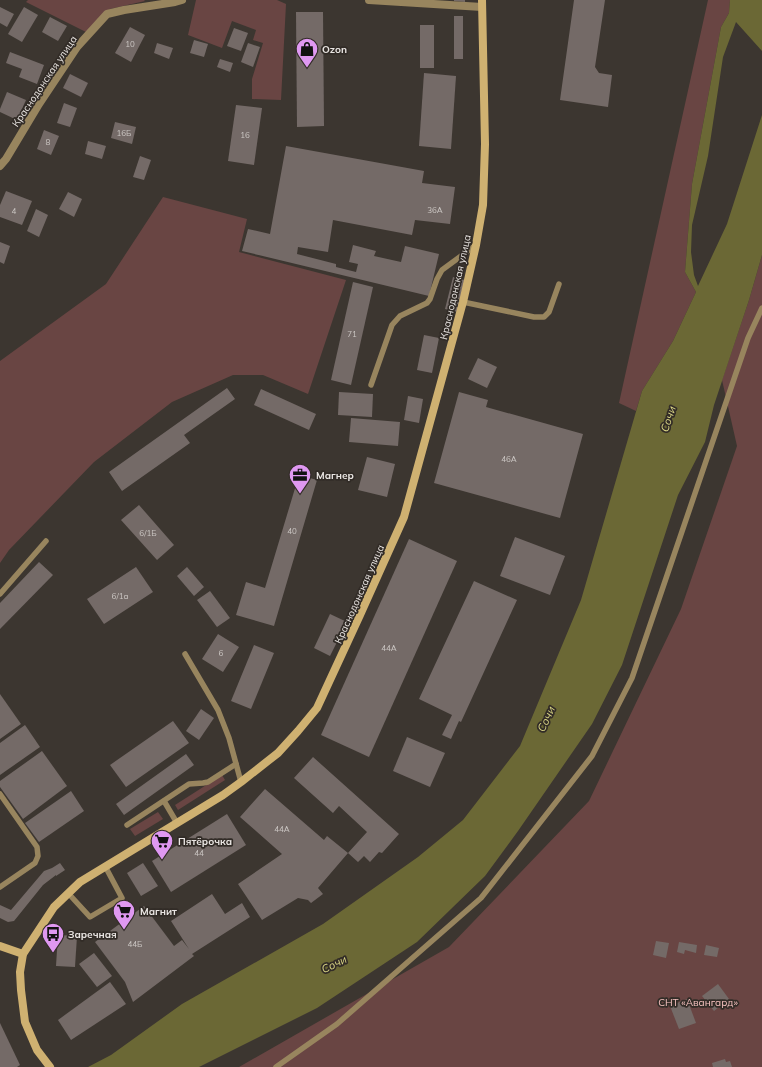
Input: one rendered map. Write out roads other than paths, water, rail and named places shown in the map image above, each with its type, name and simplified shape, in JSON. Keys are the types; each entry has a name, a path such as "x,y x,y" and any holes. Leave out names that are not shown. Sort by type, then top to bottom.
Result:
{"street":[{"name":"Краснодонская улица","path":"0,166 3,157 77,47 107,14 182,0"},
{"name":"Краснодонская улица","path":"50,1067 38,1050 25,1022 20,972 23,954 54,907 80,882 223,795 278,753 298,731 317,708 404,517 463,302 483,205 485,144 482,3 369,0"},
{"path":"0,946 23,954"}],"lane":[{"path":"371,385 392,325 400,316 427,303 442,270 476,244"},
{"path":"463,302 534,317 544,317 548,312 559,284"},
{"path":"276,1067 337,1024 481,898 592,756 632,678 748,338 762,308"},
{"path":"0,594 46,541"},
{"path":"185,654 218,710 229,738 241,782"},
{"path":"127,825 189,784 208,782 236,764"},
{"path":"0,794 37,847 38,856 35,863 0,887"},
{"path":"164,801 177,823"},
{"path":"68,893 90,917 122,898 105,866"}],"water":[{"name":"Сочи","path":"730,0 762,0 762,51 736,22 723,57 708,156 692,225 691,252 694,275 698,286 727,224 762,115 762,255 749,300 714,405 705,442 678,495 622,665 592,724 485,876 417,942 317,1008 199,1067 88,1067 111,1055 182,1004 323,924 418,857 463,820 520,746 581,600 642,391 673,341 696,292 685,272 692,184 721,27 729,13"}],"place":[{"name":"Ozon","path":"307,68"},
{"name":"Магнер","path":"300,494"},
{"name":"Пятёрочка","path":"162,860"},
{"name":"Магнит","path":"124,930"},
{"name":"Заречная","path":"53,954"}],"park label":[{"name":"СНТ «Авангард»","path":"698,1002"}]}
